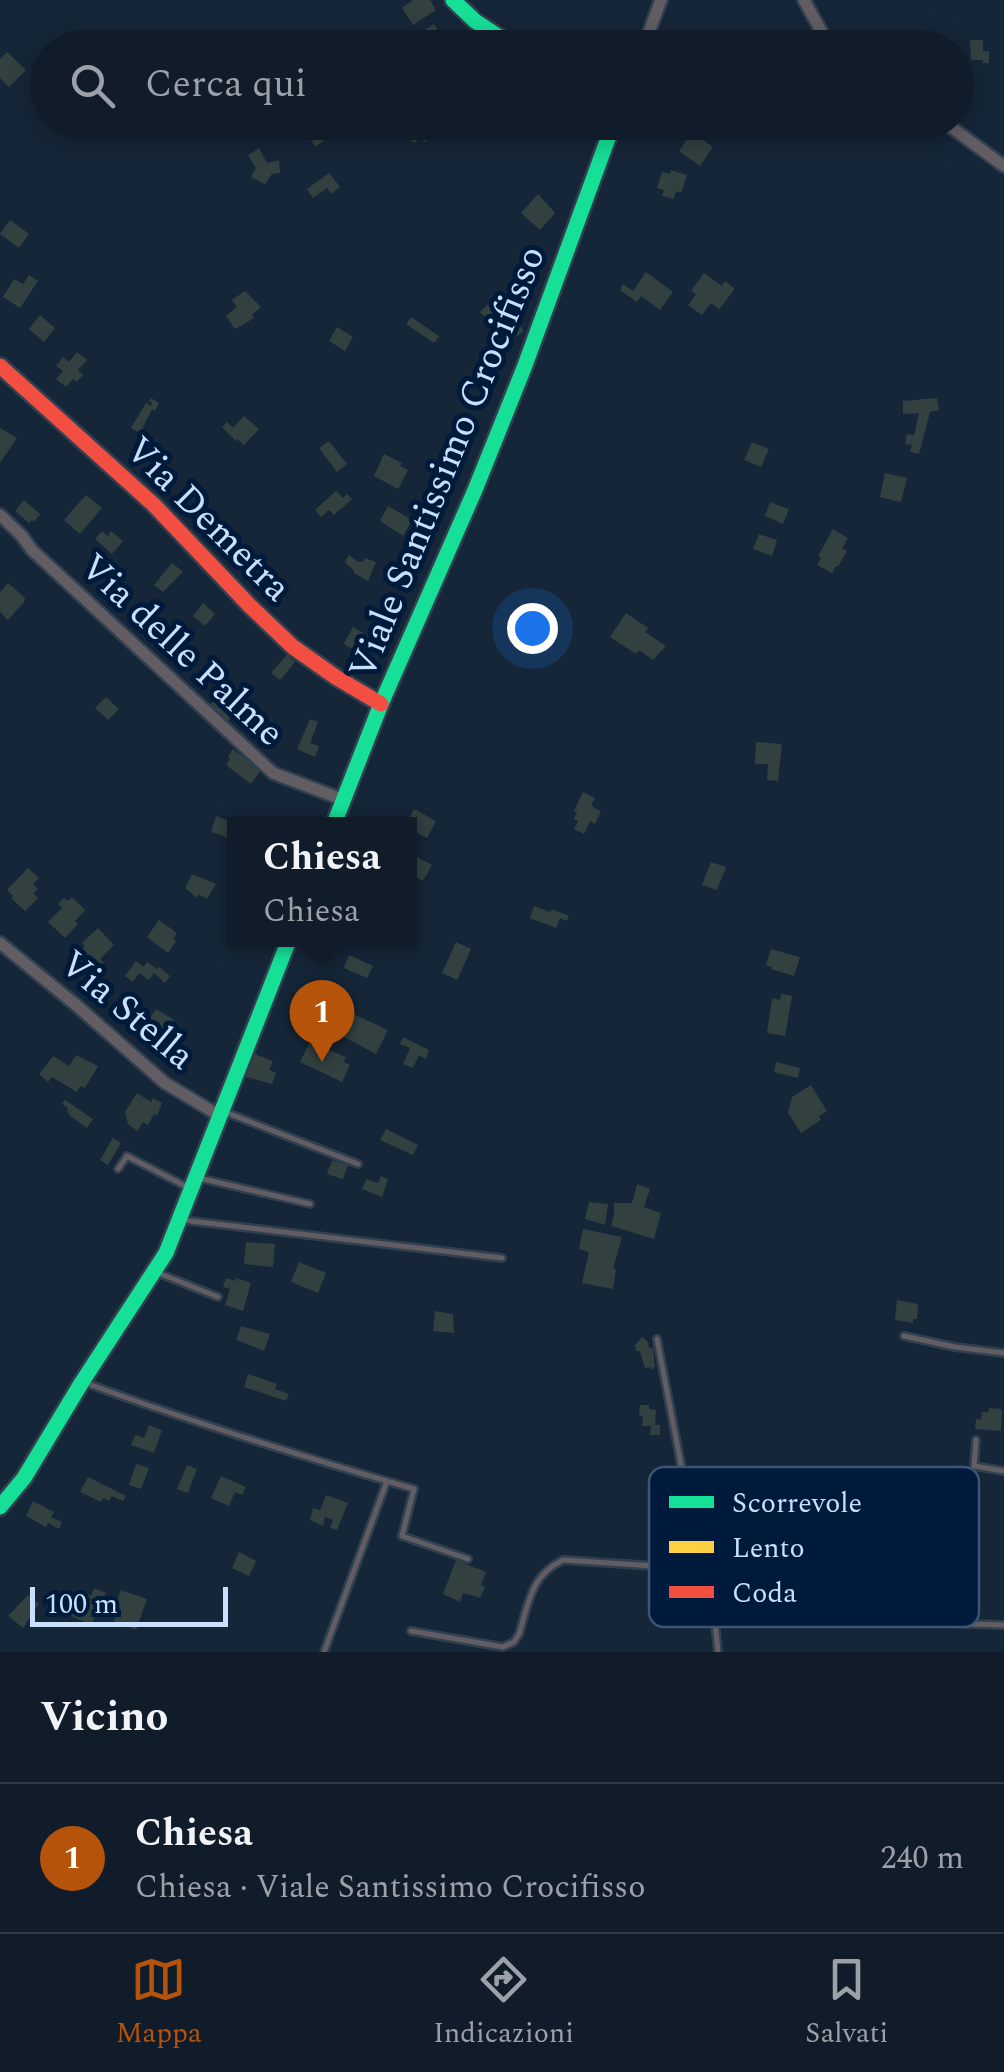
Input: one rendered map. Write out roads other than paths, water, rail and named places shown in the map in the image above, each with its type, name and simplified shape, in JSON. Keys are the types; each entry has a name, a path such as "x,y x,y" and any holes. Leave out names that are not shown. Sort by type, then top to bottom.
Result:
{"street":[{"path":"453,0 489,30"},
{"path":"649,30 661,0"},
{"path":"804,0 820,30"},
{"name":"Viale Santissimo Crocifisso","path":"337,817 517,386 607,140"},
{"path":"969,140 1004,166"},
{"name":"Via Demetra","path":"0,366 154,506 293,647 381,704"},
{"name":"Via delle Palme","path":"0,515 32,550 272,772 344,800"},
{"name":"Via Stella","path":"0,943 165,1083 221,1114"},
{"path":"0,1507 24,1478 166,1253 286,947"}],"lane":[{"path":"221,1114 358,1164"},
{"path":"118,1169 127,1156 194,1183 310,1204"},
{"path":"180,1220 502,1258"},
{"path":"155,1272 218,1297"},
{"path":"904,1336 954,1348 1004,1353"},
{"path":"657,1339 681,1467"},
{"path":"82,1382 175,1416 414,1489 402,1536 468,1559"},
{"path":"976,1440 974,1466 1004,1470"},
{"path":"324,1652 388,1482"},
{"path":"411,1631 504,1647 519,1634 532,1592 550,1566 564,1560 649,1566"},
{"path":"979,1624 1004,1625"},
{"path":"716,1627 718,1652"}],"place":[{"name":"Chiesa","path":"322,1062"}]}
